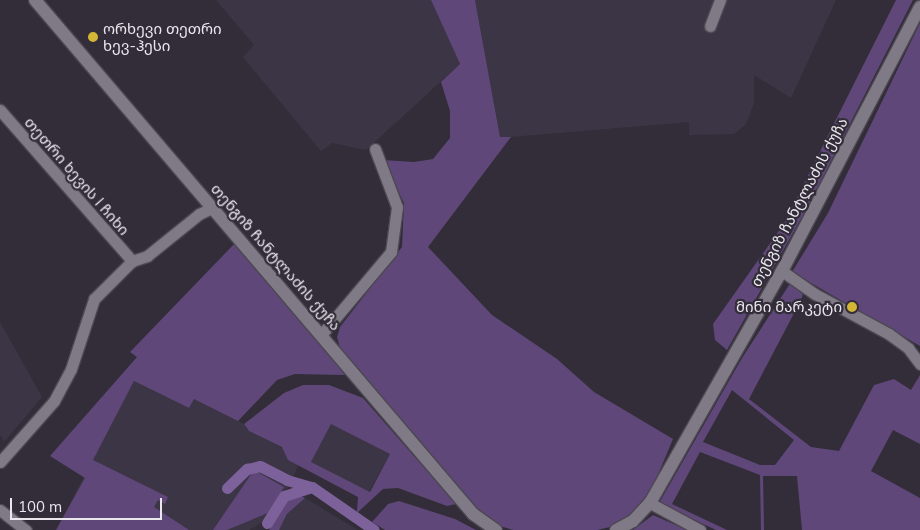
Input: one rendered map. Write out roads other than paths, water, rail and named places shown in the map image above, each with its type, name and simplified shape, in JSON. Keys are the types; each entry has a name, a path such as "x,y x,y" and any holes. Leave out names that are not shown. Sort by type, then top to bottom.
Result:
{"street":[{"name":"თენგიზ ჩანტლაძის ქუჩა","path":"35,0 473,514 496,530"},
{"path":"710,26 720,0"},
{"name":"თენგიზ ჩანტლაძის ქუჩა","path":"616,530 633,521 650,503 782,271 920,7"},
{"name":"თეთრი ხევის I ჩიხი","path":"0,110 132,261"},
{"path":"321,335 391,252 396,232 397,207 375,149"},
{"path":"0,462 54,401 71,369 94,299 132,261 147,256 199,214 212,208"},
{"path":"782,271 889,334 908,348 920,364"},
{"path":"650,503 700,530"},
{"path":"0,510 26,530"}],"waterway":[{"path":"227,488 247,469 260,466 287,480 312,487 374,530"},
{"path":"267,523 284,496 309,488"}],"place":[{"name":"ორხევი თეთრი ხევ-ჰესი","path":"93,37"},
{"name":"მინი მარკეტი","path":"852,307"}]}
